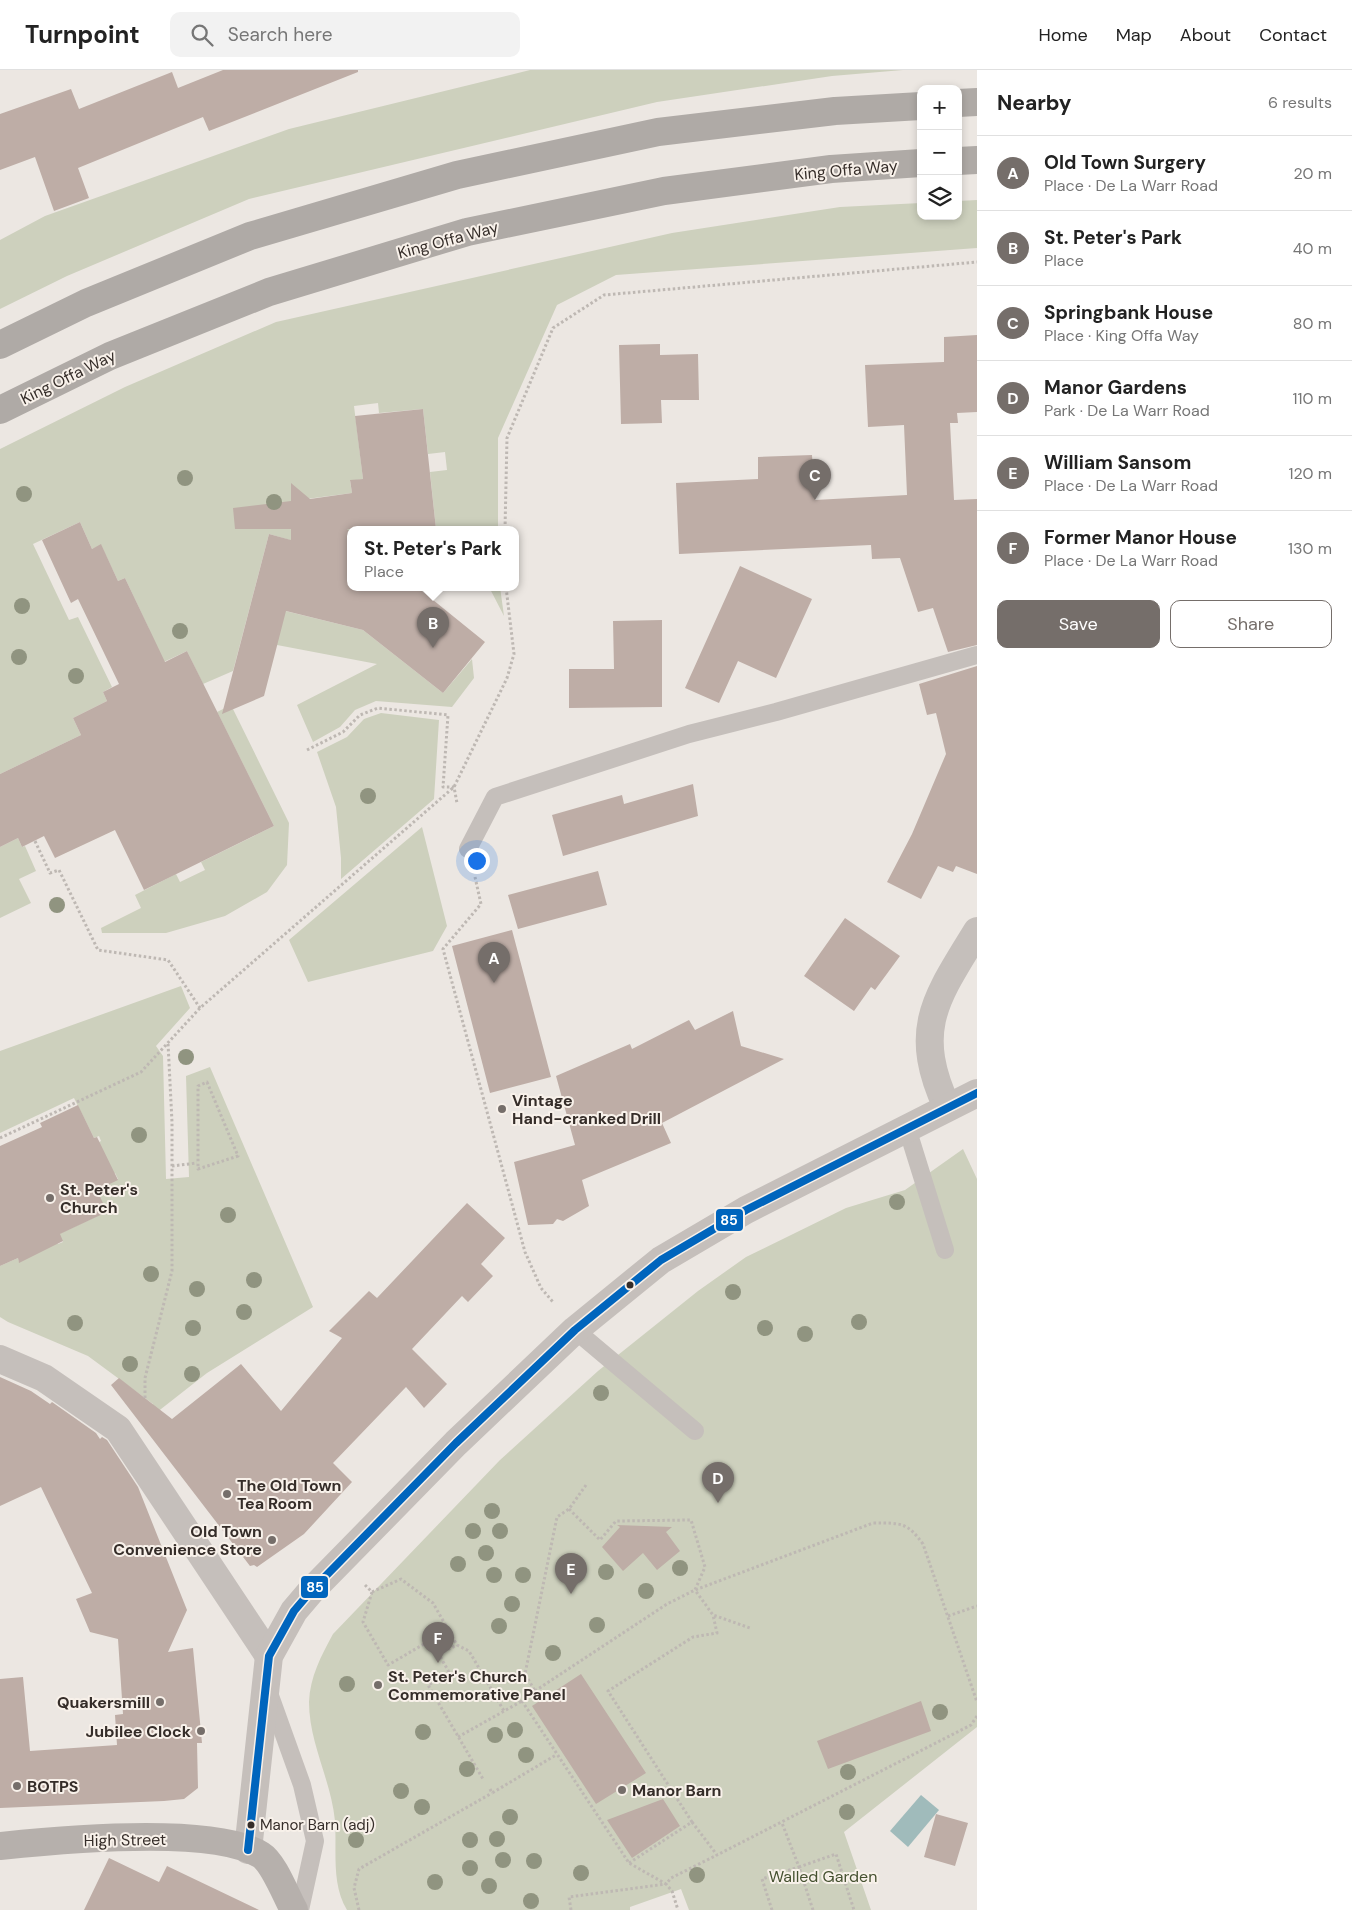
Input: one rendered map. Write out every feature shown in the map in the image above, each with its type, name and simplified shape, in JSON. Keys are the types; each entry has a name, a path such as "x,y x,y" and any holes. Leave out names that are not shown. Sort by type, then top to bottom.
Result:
{"highway":[{"path":"962,103 977,102"},
{"path":"0,345 86,303 250,236 457,175 658,132 835,111 917,106"},
{"path":"962,161 977,160"},
{"name":"King Offa Way","path":"0,410 110,356 269,292 466,232 664,190 831,169 917,164"}],"main road":[{"name":"High Street","path":"0,1846 144,1838 212,1839 261,1855 269,1862 294,1910"}],"street":[{"path":"947,1107 936,1083 928,1038 933,1010 946,981 977,931"},
{"path":"248,1850 267,1668 294,1611 341,1562 456,1443 575,1330 661,1260 746,1210 977,1093"},
{"path":"0,1358 44,1378 118,1429 267,1668"}],"lane":[{"path":"468,849 495,797 689,734 776,712 977,655"},
{"path":"907,1128 945,1250"},
{"path":"575,1330 695,1430"},
{"path":"267,1668 302,1785 315,1841 300,1910"}],"path":[{"path":"505,526 507,438 554,328 604,295 977,262"},
{"path":"0,1138 141,1072 200,1008 454,787 507,678 514,654 506,591"},
{"path":"306,750 343,732 360,715 378,708 448,715 443,787 454,787"},
{"path":"454,787 481,904 442,949 525,1252 541,1288 575,1330"},
{"path":"35,840 50,873 59,870 98,950 168,960 200,1008"},
{"path":"145,1398 145,1378 172,1271 172,1166 168,1043"},
{"path":"207,1082 238,1156 198,1169 198,1163 198,1086 207,1082"},
{"path":"172,1166 198,1163"},
{"path":"535,1691 525,1674 557,1516 569,1509 586,1485"},
{"path":"569,1509 600,1540 616,1521 691,1520 705,1567 695,1590"},
{"path":"458,1737 522,1701 667,1604 695,1590 873,1523 900,1523 911,1528 923,1544 977,1702"},
{"path":"341,1562 372,1592"},
{"path":"483,1779 428,1685 450,1674 431,1640 388,1665 363,1622 372,1592 401,1578 434,1603 457,1645 469,1651 504,1711"},
{"path":"695,1590 713,1615 716,1633 693,1637 608,1691 692,1822 717,1855"},
{"path":"948,1616 977,1606"},
{"path":"713,1615 750,1628"},
{"path":"439,1654 457,1645"},
{"path":"522,1701 629,1864 666,1884 672,1891 678,1910"},
{"path":"570,1910 570,1897 666,1884 671,1878 971,1725 977,1716"},
{"path":"359,1910 354,1888 359,1869 492,1794 556,1755"},
{"path":"490,1789 492,1794"},
{"path":"629,1864 692,1822"},
{"path":"782,1823 799,1866 813,1910"},
{"path":"772,1910 762,1879 836,1854 854,1910"}],"green space":[{"path":"530,70 903,70 832,76 657,102 249,199 67,276 0,309 0,240 45,216 289,129"},
{"path":"977,200 977,248 616,275 557,305 498,438 498,526 436,526 430,472 447,470 445,452 428,454 423,409 379,413 378,403 354,406 363,479 350,481 352,493 291,501 352,521 352,526 347,526 347,556 269,534 233,671 203,684 187,651 151,668 149,629 125,578 118,581 101,545 92,549 80,522 33,544 69,620 78,617 112,687 103,692 107,701 73,718 81,735 0,774 0,449 125,387 276,322 672,233 840,207 917,203 917,220 962,220 962,201"},
{"path":"491,591 501,591 504,616"},
{"path":"261,605 363,630 443,693 472,659 474,678 452,707 376,701 355,710 340,727 313,742 297,705 377,664 277,645"},
{"path":"231,705 289,823 287,865 267,892 225,916 166,933 102,933 101,928 141,908 135,895 176,874 180,882 205,870 201,862 274,826 217,712"},
{"path":"381,713 439,720 434,799 341,879 336,807 317,752 347,737 364,719"},
{"path":"422,827 447,926 433,951 308,982 289,940"},
{"path":"18,838 22,847 25,846 36,871 19,879 31,903 0,918 0,847"},
{"path":"181,986 190,1008 156,1046 163,1056 166,1179 189,1177 186,1076 210,1067 313,1307 207,1373 147,1420 153,1404 88,1356 0,1317 0,1266 18,1258 19,1262 56,1241 58,1244 63,1242 59,1234 106,1212 94,1184 118,1179 115,1173 111,1175 96,1144 101,1141 99,1136 94,1138 74,1098 0,1133 0,1051"},
{"name":"Walled Garden","path":"963,1149 977,1179 977,1727 844,1832 871,1910 689,1910 681,1889 630,1907 630,1910 347,1910 342,1900 337,1878 333,1806 312,1732 309,1702 314,1675 333,1634 500,1460 598,1371 698,1291 746,1257 846,1208 905,1190"}],"water":[{"path":"921,1795 939,1810 908,1847 890,1831"}],"building":[{"path":"223,70 358,70 358,72 209,131 203,117 78,168 89,198 54,211 35,157 0,170 0,114 71,89 79,109 172,72 178,88"},
{"path":"977,335 977,412 957,413 958,423 950,423 954,500 977,499 977,645 948,652 933,608 918,612 900,558 872,559 871,545 679,554 676,483 758,479 758,457 812,455 815,500 907,495 904,425 868,427 865,365 944,362 944,337"},
{"path":"660,344 660,355 698,354 699,400 661,400 662,423 621,424 619,345"},
{"path":"423,409 436,526 347,526 347,591 422,591 485,642 443,693 363,630 286,611 264,696 222,714 269,534 291,540 291,529 235,529 233,508 291,501 291,483 310,499 352,493 350,480 363,479 355,416"},
{"path":"80,522 92,549 101,544 118,581 125,578 165,662 187,651 274,826 144,890 115,830 55,858 44,836 22,847 18,838 0,847 0,774 81,735 73,718 107,701 103,692 119,684 78,599 71,603 42,540"},
{"path":"740,566 812,599 776,678 738,661 719,703 685,688"},
{"path":"662,620 662,707 569,708 569,669 614,669 613,621"},
{"path":"977,666 977,874 956,866 953,872 938,866 921,899 887,882 912,834 946,754 936,713 927,715 919,684"},
{"path":"693,784 698,816 563,856 552,815 622,795 624,804"},
{"path":"598,871 607,905 518,929 508,895"},
{"path":"845,918 900,956 875,990 871,987 854,1011 804,976"},
{"path":"512,930 551,1077 490,1093 452,946"},
{"path":"733,1011 741,1046 784,1059 662,1123 671,1143 582,1180 589,1206 563,1221 557,1219 553,1224 528,1225 514,1162 575,1145 556,1076 630,1044 632,1049 689,1020 695,1030"},
{"name":"St. Peter's Church","path":"78,1105 94,1138 97,1137 118,1180 97,1190 107,1212 60,1234 63,1241 19,1263 18,1258 0,1266 0,1146 42,1127 40,1123"},
{"path":"467,1203 505,1238 481,1264 493,1276 468,1302 462,1296 412,1349 447,1384 424,1408 406,1387 333,1463 352,1482 304,1534 257,1567 254,1565 250,1566 111,1385 119,1378 172,1419 241,1364 281,1411 342,1338 329,1331 369,1291 377,1298"},
{"path":"0,1377 31,1391 50,1404 52,1402 96,1433 100,1439 102,1437 107,1440 138,1487 187,1610 168,1652 193,1648 202,1743 197,1743 198,1788 184,1799 0,1808 0,1679 23,1677 30,1751 117,1745 115,1715 123,1714 118,1639 90,1632 76,1599 92,1593 41,1487 0,1506"},
{"path":"617,1525 672,1527 666,1532 680,1551 657,1570 643,1553 623,1571 602,1547 620,1527"},
{"name":"Manor Barn","path":"581,1674 646,1773 596,1804 532,1706"},
{"path":"921,1701 931,1731 828,1769 817,1741"},
{"path":"663,1799 680,1826 632,1858 607,1820"},
{"path":"936,1814 968,1823 955,1866 924,1857"},
{"path":"109,1858 159,1882 167,1866 259,1910 84,1910"}],"transit line":[{"name":"85","path":"248,1850 269,1656 294,1611 311,1591 456,1443 575,1330 661,1260 746,1210 977,1093"}],"place":[{"name":"Springbank House","path":"815,500"},
{"name":"St. Peter's Park","path":"433,648"},
{"name":"Old Town Surgery","path":"494,983"},
{"name":"Vintage Hand-cranked Drill","path":"502,1109"},
{"name":"St. Peter's Church","path":"50,1198"},
{"name":"The Old Town Tea Room","path":"227,1494"},
{"name":"Manor Gardens","path":"718,1503"},
{"name":"Old Town Convenience Store","path":"272,1540"},
{"name":"William Sansom","path":"571,1594"},
{"name":"Former Manor House","path":"438,1663"},
{"name":"St. Peter's Church Commemorative Panel","path":"378,1685"},
{"name":"Quakersmill","path":"160,1702"},
{"name":"Jubilee Clock","path":"201,1731"},
{"name":"BOTPS","path":"17,1786"},
{"name":"Manor Barn","path":"622,1790"},
{"name":"Manor Barn (adj)","path":"251,1825"}]}
